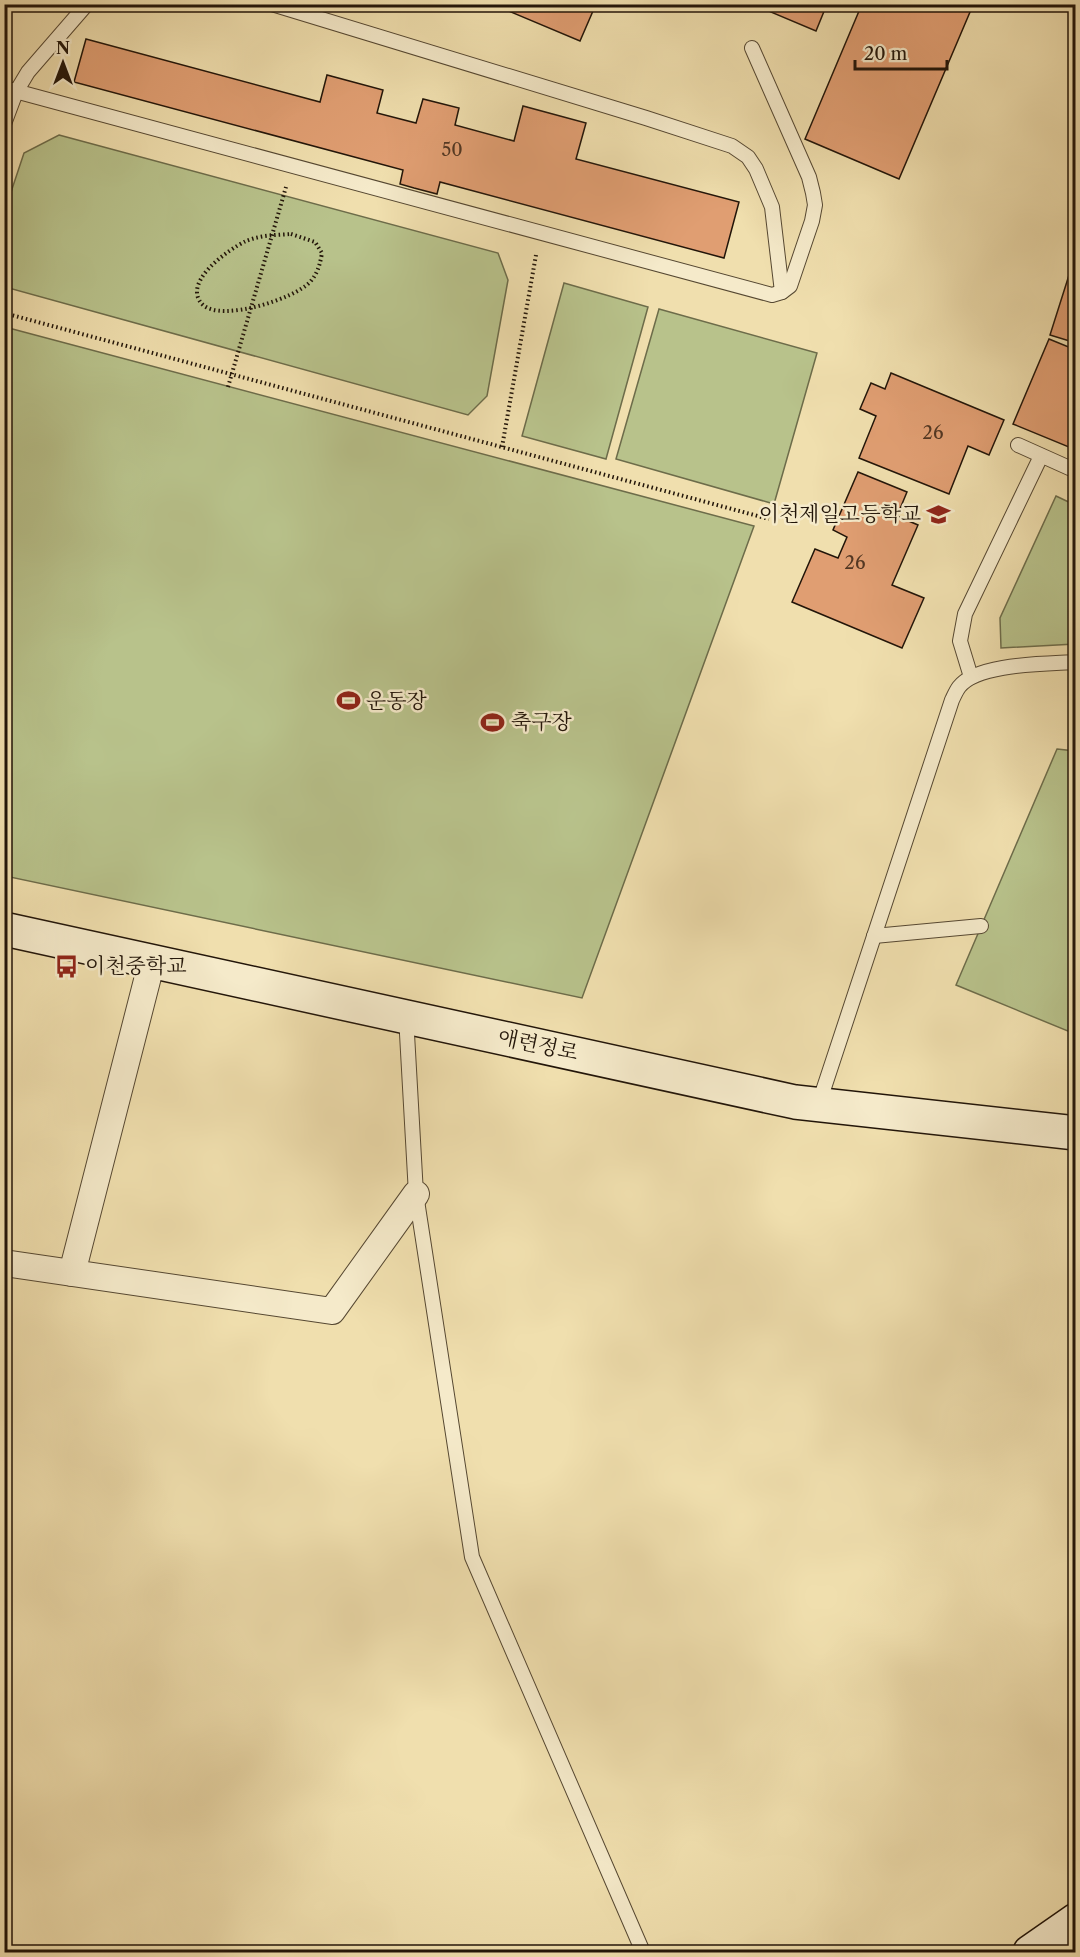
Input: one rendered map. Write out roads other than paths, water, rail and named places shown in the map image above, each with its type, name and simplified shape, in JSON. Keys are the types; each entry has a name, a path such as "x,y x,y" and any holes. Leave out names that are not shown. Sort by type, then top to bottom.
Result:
{"street":[{"name":"애련정로","path":"4,929 795,1102 1076,1133"},
{"path":"72,1273 152,961"},
{"path":"4,1263 332,1311 416,1194"},
{"path":"1030,1953 1076,1920"}],"lane":[{"path":"4,124 10,90 87,4"},
{"path":"272,4 732,146 748,157 752,163 772,207 782,292"},
{"path":"10,90 761,294 772,295 790,286 812,221 815,205 809,177 752,48"},
{"path":"1018,445 1076,471"},
{"path":"971,677 960,641 965,614 1041,456"},
{"path":"818,1106 952,700 960,686 971,677 999,668 1076,662"},
{"path":"874,936 981,926"},
{"path":"406,1016 416,1194 472,1557 643,1953"}],"place":[{"name":"이천제일고등학교","path":"939,514"},
{"name":"운동장","path":"348,701"},
{"name":"축구장","path":"493,722"},
{"name":"이천중학교","path":"67,966"}]}
